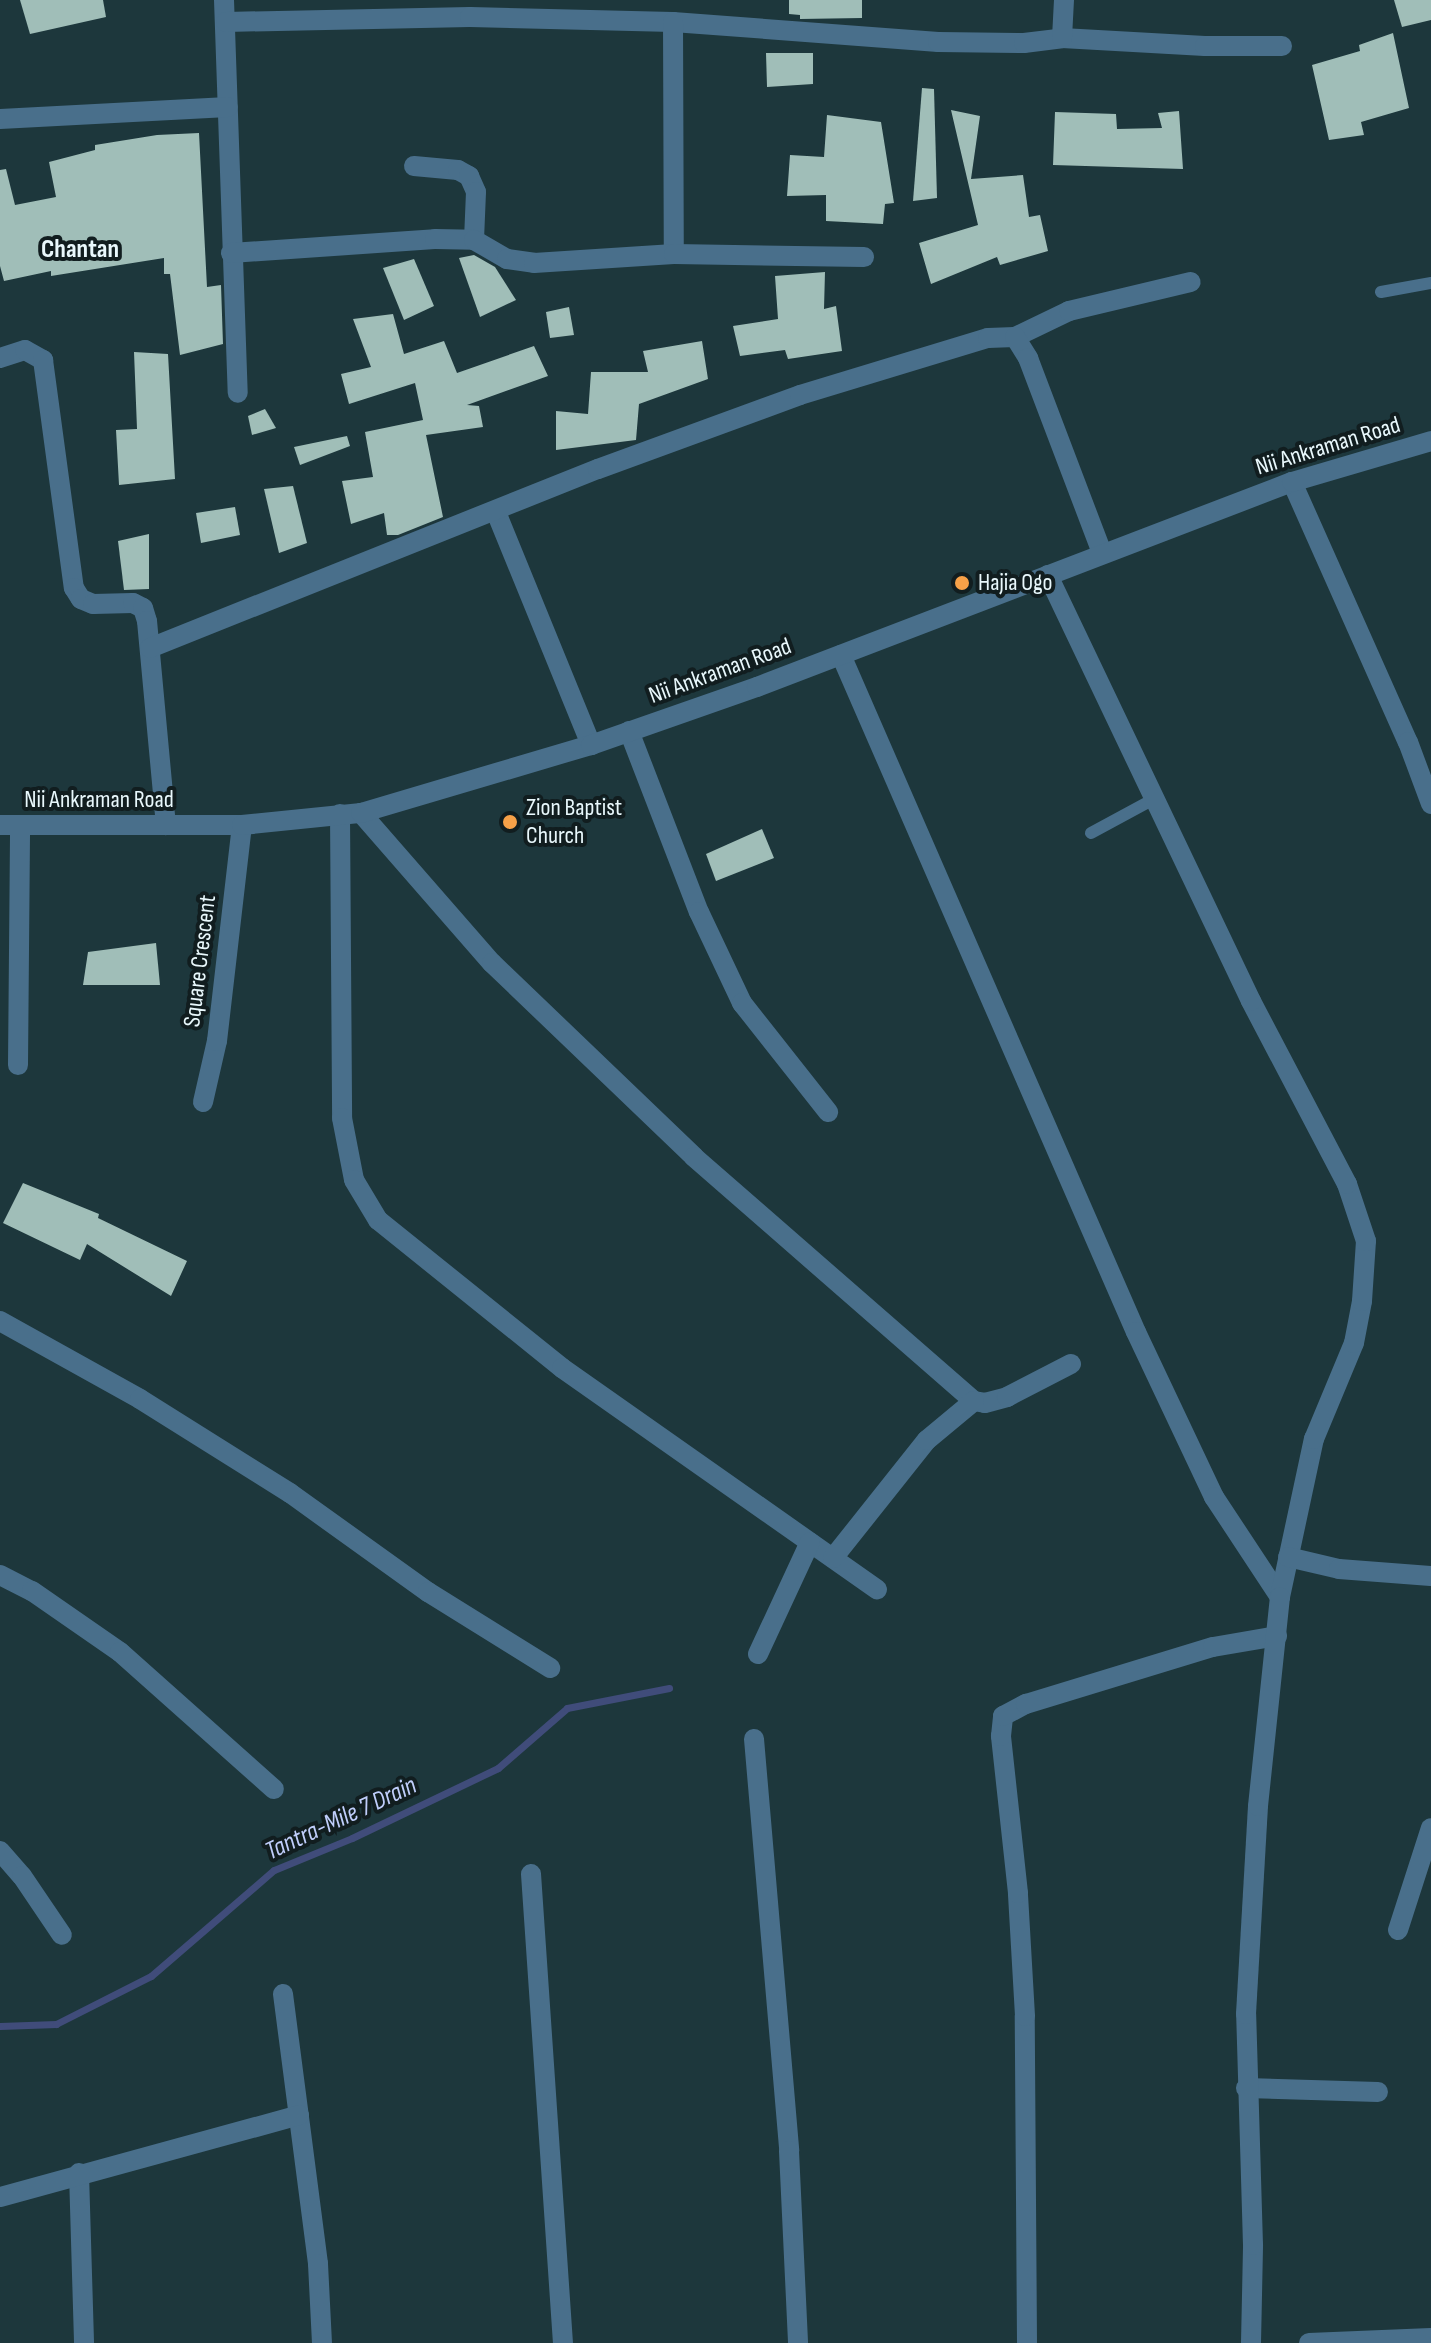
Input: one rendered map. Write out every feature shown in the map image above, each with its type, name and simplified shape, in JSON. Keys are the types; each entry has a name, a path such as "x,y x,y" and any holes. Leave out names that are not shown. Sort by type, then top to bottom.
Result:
{"street":[{"path":"224,0 238,393"},
{"path":"1062,38 1064,0"},
{"path":"226,22 470,17 673,22 938,42 1024,43 1062,38 1205,46 1282,46"},
{"path":"673,22 674,254"},
{"path":"0,119 228,107"},
{"path":"414,166 458,170 469,176 476,192 474,240"},
{"path":"231,253 435,239 474,240 518,262 674,254 864,257"},
{"path":"150,648 598,469 800,395 988,338 1015,337 1069,311 1191,282"},
{"path":"1015,337 1028,358 1102,553"},
{"path":"0,358 25,350 43,360 74,588 81,599 93,604 133,603 143,608 150,648 166,825"},
{"name":"Nii Ankraman Road","path":"10,826 242,825 350,813 591,745 841,655 1292,482 1431,441"},
{"path":"1292,482 1408,742 1431,804"},
{"path":"496,512 591,745"},
{"path":"1048,575 1251,1001 1347,1184 1366,1241 1362,1301 1354,1343 1314,1439 1280,1597 1252,1885 1246,2088 1253,2245 1251,2343"},
{"path":"841,655 1143,1345 1214,1497 1280,1597"},
{"path":"629,731 699,912 735,991 758,1028 828,1112"},
{"path":"350,813 492,963 672,1135 974,1401 985,1403 1007,1397 1071,1364"},
{"path":"350,813 342,1118 354,1180 378,1220 562,1368 877,1589"},
{"name":"Square Crescent","path":"203,1102 217,1041 242,825"},
{"path":"10,826 18,1065"},
{"path":"0,1321 140,1399 290,1493 428,1592 550,1668"},
{"path":"833,1558 927,1440 974,1401"},
{"path":"758,1654 810,1542"},
{"path":"1288,1557 1339,1569 1431,1576"},
{"path":"0,1575 32,1591 120,1652 274,1789"},
{"path":"1027,2343 1025,2016 1018,1893 1006,1796 1003,1716 1026,1704 1213,1647 1277,1636"},
{"path":"754,1739 789,2151 798,2343"},
{"path":"1398,1930 1431,1828"},
{"path":"0,1851 22,1876 62,1935"},
{"path":"531,1874 563,2343"},
{"path":"283,1994 318,2264 322,2343"},
{"path":"1246,2088 1378,2092"},
{"path":"0,2197 299,2115"},
{"path":"79,2173 84,2343"},
{"path":"1309,2343 1431,2338"}],"lane":[{"path":"1381,292 1431,283"},
{"path":"1091,833 1154,799"}],"building":[{"path":"20,0 103,0 106,17 30,34"},
{"path":"789,0 862,0 862,18 800,19 800,15 789,14"},
{"path":"1394,0 1431,0 1431,20 1402,27"},
{"path":"1393,33 1409,108 1361,122 1364,135 1329,140 1312,65 1360,51 1359,45"},
{"path":"766,53 813,53 813,84 767,87"},
{"path":"922,88 934,89 937,198 913,201"},
{"path":"951,110 980,116 971,179 1023,175 1029,217 1040,215 1048,251 1000,265 997,257 931,284 919,243 978,225"},
{"path":"1179,111 1183,169 1053,165 1055,112 1116,114 1117,129 1162,128 1158,113"},
{"path":"827,115 881,122 894,203 885,204 883,224 826,221 826,195 787,196 790,155 824,157"},
{"path":"199,133 207,287 221,285 223,344 180,355 170,274 164,274 164,258 51,276 51,271 4,281 0,266 0,170 6,169 15,205 56,197 49,162 95,150 95,145 157,135"},
{"path":"474,255 495,267 516,300 480,317 459,258"},
{"path":"414,259 434,306 404,320 383,268"},
{"path":"825,272 824,309 836,306 842,351 788,359 785,350 740,356 733,326 778,319 775,276"},
{"path":"569,307 574,335 550,338 546,312"},
{"path":"393,314 404,354 444,341 457,373 534,346 548,376 467,405 479,406 483,427 426,435 443,517 398,535 387,535 384,513 351,524 342,481 373,477 365,432 423,420 415,383 349,404 341,374 371,367 353,319"},
{"path":"702,341 708,379 639,404 636,440 556,450 556,411 588,414 591,372 648,372 643,351"},
{"path":"134,352 168,354 175,479 119,485 116,430 137,429"},
{"path":"265,409 276,428 252,435 248,416"},
{"path":"347,436 350,446 300,465 294,447"},
{"path":"293,486 307,543 279,553 264,489"},
{"path":"235,507 240,535 201,543 196,513"},
{"path":"149,534 149,589 124,590 118,541"},
{"path":"762,829 774,858 716,881 706,854"},
{"path":"156,943 160,985 83,985 88,952"},
{"path":"23,1183 99,1214 98,1218 187,1261 171,1296 87,1244 80,1260 3,1223"}],"waterway":[{"name":"Tantra-Mile 7 Drain","path":"0,2026 56,2024 151,1976 274,1870 352,1838 498,1768 567,1708 669,1688"}],"place":[{"name":"Hajia Ogo","path":"962,583"},
{"name":"Zion Baptist Church","path":"510,822"}],"district":[{"name":"Chantan","path":"80,250"}]}
